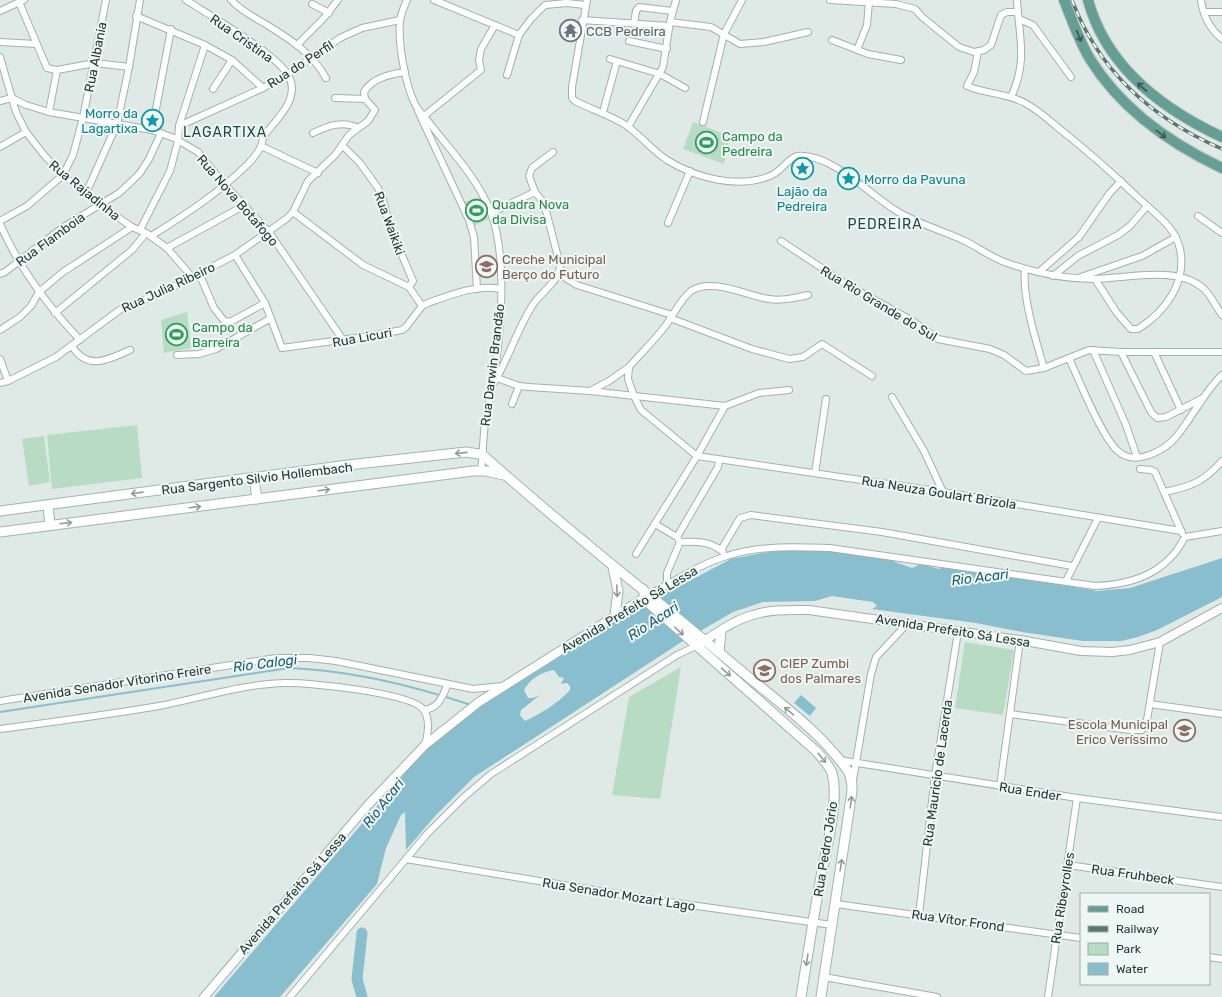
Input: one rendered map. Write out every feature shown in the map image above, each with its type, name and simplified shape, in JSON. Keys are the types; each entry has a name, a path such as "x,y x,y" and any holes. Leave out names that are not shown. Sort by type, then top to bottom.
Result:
{"main road":[{"path":"1064,0 1090,58 1127,106 1168,139 1222,168"},
{"path":"1088,0 1106,41 1116,57 1137,82 1177,114 1222,137"},
{"name":"Rua Sargento Silvio Hollembach","path":"0,511 466,452 479,454 484,456 539,505 648,596 719,652 815,733 848,771 852,781"},
{"name":"Rua Sargento Silvio Hollembach","path":"0,532 481,471 506,475"},
{"path":"254,478 257,499"},
{"path":"48,506 50,525"},
{"path":"614,567 618,591 615,615"},
{"name":"Rua Sargento Silvio Hollembach","path":"648,596 694,644"},
{"path":"719,652 721,631"},
{"name":"Rua Pedro Jório","path":"694,644 816,751 828,766 833,785 832,821 812,922 801,997"},
{"name":"Rua Pedro Jório","path":"821,997 848,822 852,781"},
{"path":"832,821 848,822"}],"street":[{"name":"Rua Albania","path":"0,222 27,206 63,174 72,155 83,118 95,63 106,0"},
{"path":"86,193 117,124 129,67 136,16 140,0"},
{"name":"Rua Cristina","path":"186,0 274,59 288,74"},
{"path":"231,0 243,11 297,45 311,56 326,78"},
{"path":"297,45 329,12 338,0"},
{"path":"407,0 400,20 405,72 417,110 469,220 474,237 477,289"},
{"path":"434,0 519,35"},
{"path":"628,127 660,74 667,49 669,24 676,0"},
{"path":"703,122 724,34 742,0"},
{"path":"830,0 906,3 959,47 978,52 988,48 993,41 1000,16 1004,12 1018,12"},
{"path":"1011,97 1020,76 1021,66 1017,0"},
{"path":"1201,0 1204,12 1214,31 1222,39"},
{"path":"0,11 21,1 36,44 47,68 57,70 95,63 129,67"},
{"path":"507,75 519,35 545,5 586,2 571,93 575,101 603,112 628,127 667,160 690,171 727,181 751,180 770,176 796,156 814,158 858,181 896,211 934,229 966,241 994,258 1025,269 1053,276 1095,279 1141,275 1179,278 1202,288 1222,315"},
{"path":"857,50 867,25 869,2"},
{"path":"312,4 329,12"},
{"path":"634,23 636,10 639,7 672,11"},
{"path":"1204,12 1222,12"},
{"path":"136,16 205,44 232,60 263,88"},
{"path":"1019,19 1033,26 1071,77"},
{"name":"Rua do Perfil","path":"179,126 263,88 288,74 311,56 340,38 362,28 400,20"},
{"path":"582,20 708,26 740,44 764,42 808,32"},
{"path":"424,116 482,70 479,60 481,49 495,26"},
{"path":"152,130 171,29"},
{"path":"832,40 868,54 901,60"},
{"path":"629,41 667,49"},
{"path":"0,42 36,44"},
{"path":"140,230 170,170 178,141 179,126 205,44"},
{"path":"978,52 974,72 968,86 988,93 1011,97 1025,103 1040,113 1121,181 1169,228 1176,237 1181,258 1179,278 1174,293 1166,306 1141,327 1134,330 1117,313 1095,279"},
{"name":"Rua Rajadinha","path":"0,57 16,112 26,132 44,155 63,174 86,193 132,227 149,234 167,248 192,277"},
{"path":"610,59 660,74 685,88"},
{"path":"213,89 232,60"},
{"path":"603,112 617,61"},
{"path":"49,112 57,70"},
{"path":"365,99 364,92 370,85 388,75 405,72"},
{"path":"55,313 132,250 149,234 224,184 248,164 261,146 264,135 287,107 292,85 288,74"},
{"path":"0,101 12,98"},
{"name":"Rua Nova Botafogo","path":"12,98 31,107 49,112 152,130 178,141 198,152 224,184 269,232 343,340"},
{"path":"335,98 365,99 373,106 374,111 368,121 349,135 318,173 306,185 293,212 363,265 409,287 422,306 447,296 477,289 500,289"},
{"name":"Rua Darwin Brandão","path":"417,110 424,116 471,177 491,213 498,245 500,289 499,329 493,386 484,432 484,456 481,471"},
{"path":"312,133 339,123 346,123 358,128"},
{"path":"0,147 26,132"},
{"name":"Rua Flamboia","path":"0,274 5,272 18,260 82,215 119,193 140,173 161,133"},
{"name":"Rua Waikiki","path":"342,145 369,174 382,196 390,227 413,281 409,287"},
{"path":"261,146 318,173"},
{"path":"493,386 520,325 535,302 559,274 560,265 546,210 540,197 535,192 529,172 553,152"},
{"path":"668,223 690,171"},
{"path":"1039,272 1079,237 1109,194 1121,181"},
{"path":"491,213 535,192"},
{"path":"167,248 245,205"},
{"path":"1053,276 1078,256 1118,235 1130,226 1147,206"},
{"name":"Rua Julia Ribeiro","path":"0,383 8,381 56,357 126,306 146,300 235,255 269,232 293,212"},
{"path":"1198,216 1222,233"},
{"path":"0,222 18,260 39,292 55,313 80,340"},
{"path":"0,330 20,317 31,306 39,292 63,272 132,227"},
{"path":"1077,278 1142,256 1176,237"},
{"name":"Rua Rio Grande do Sul","path":"780,241 846,284 911,320 938,339 990,349 1004,355 1026,371 1044,368"},
{"path":"177,355 199,354 216,348 271,318 265,303 235,255"},
{"path":"1025,269 1024,278 1030,311 1044,368 1093,350 1121,352 1222,352"},
{"path":"199,273 214,308 225,322 232,321 265,303"},
{"path":"559,274 577,285 671,316 752,348 789,359 802,357 822,344 872,376"},
{"path":"590,390 609,381 629,367 659,333 690,293 706,286 725,288 777,300 808,295"},
{"name":"Rua Licuri","path":"271,318 282,348 402,330 422,306"},
{"path":"72,346 77,355 86,360 96,362 110,359 130,350"},
{"path":"1093,350 1126,425 1137,457"},
{"path":"1121,352 1153,415 1161,418 1181,410 1203,398"},
{"path":"1154,352 1181,410"},
{"path":"1069,358 1091,406 1109,439 1119,452 1126,457 1137,457 1153,454 1167,446 1177,436 1203,398 1222,375"},
{"path":"0,359 8,381"},
{"path":"629,367 628,379 634,396 642,410 697,456"},
{"path":"497,378 519,386 590,390 725,406 759,393 789,390"},
{"path":"512,404 519,386"},
{"path":"892,397 924,451 942,492"},
{"path":"815,473 826,399"},
{"path":"636,554 697,456 725,406"},
{"name":"Rua Neuza Goulart Brizola","path":"697,456 942,492 1181,531"},
{"path":"667,585 667,573 678,539 718,467 719,460"},
{"path":"1164,492 1194,486 1222,461"},
{"path":"1140,470 1154,471 1185,537 1222,531"},
{"path":"720,550 740,518 751,515 882,532 1072,566"},
{"path":"1066,581 1072,566 1098,518"},
{"path":"655,524 678,539 706,543 720,550 727,556"},
{"name":"Avenida Prefeito Sá Lessa","path":"204,997 367,806 425,745 465,711 478,702 615,615 704,565 727,556 756,550 787,547 830,548 1095,586 1134,580 1147,574 1171,557 1185,537"},
{"name":"Avenida Prefeito Sá Lessa","path":"290,997 427,834 463,798 491,774 694,644 753,615 789,610 828,612 1020,640 1081,651 1112,652 1130,650 1160,642 1222,608"},
{"name":"Rua Pedro Jório","path":"852,781 871,674 876,657 907,624"},
{"name":"Rua Mauricio de Lacerda","path":"918,915 935,775 958,632"},
{"path":"1000,786 1020,640"},
{"path":"1011,714 1137,731 1142,730 1145,726 1150,704 1160,642"},
{"name":"Avenida Senador Vitorino Freire","path":"0,702 276,658 309,658 336,661 473,689 503,686"},
{"name":"Avenida Senador Vitorino Freire","path":"0,729 67,721 159,706 252,687 284,683 343,688 387,695 407,701 424,710"},
{"path":"425,745 428,726 424,710 434,707 440,700 448,684"},
{"path":"1150,704 1222,714"},
{"name":"Rua Ender","path":"839,760 1077,798 1222,817"},
{"name":"Rua Ribeyrolles","path":"1048,997 1077,798"},
{"name":"Rua Senador Mozart Lago","path":"406,859 640,898 832,925"},
{"name":"Rua Fruhbeck","path":"1068,865 1222,887"},
{"name":"Rua Vítor Frond","path":"836,904 1080,938"},
{"path":"1210,957 1222,959"},
{"path":"824,977 904,994 937,997"}],"green space":[{"name":"Campo da Pedreira","path":"693,122 730,136 724,164 683,149"},
{"name":"Quadra Nova da Divisa","path":"479,197 488,219 474,226 464,202"},
{"name":"Campo da Barreira","path":"187,312 191,348 164,353 161,320"},
{"path":"137,425 142,478 52,489 47,435"},
{"path":"44,436 50,482 29,486 22,439"},
{"path":"965,642 1014,650 1003,715 955,708"},
{"path":"681,667 660,799 612,795 629,697"}],"water":[{"name":"Rio Acari","path":"779,550 844,550 894,557 895,562 912,568 921,564 939,569 944,567 974,569 1097,591 1130,588 1222,558 1222,597 1157,630 1121,641 1083,641 1022,632 976,623 872,609 877,606 873,602 832,596 815,601 763,602 733,612 683,641 474,777 435,816 406,850 405,812 401,815 386,848 377,884 280,997 214,997 430,744 479,707 539,667 636,609 731,559","holes":["554,670 559,677 564,678 561,684 567,683 570,686 570,690 549,708 525,721 520,715 521,710 540,695 533,698 528,698 524,690 526,686 540,674 549,671"]},
{"path":"801,695 816,708 810,716 794,703"}],"waterway":[{"name":"Rio Calogi","path":"0,712 289,668 312,669 381,680 427,691 471,705"},
{"path":"362,933 357,979 362,997"}],"railway":[{"path":"1072,0 1083,26 1097,49 1113,71 1131,90 1151,108 1173,123 1222,149"}],"place":[{"name":"CCB Pedreira","path":"571,31"},
{"name":"Morro da Lagartixa","path":"153,120"},
{"name":"Campo da Pedreira","path":"707,143"},
{"name":"Lajão da Pedreira","path":"802,169"},
{"name":"Morro da Pavuna","path":"848,179"},
{"name":"Quadra Nova da Divisa","path":"476,211"},
{"name":"Creche Municipal Berço do Futuro","path":"486,266"},
{"name":"Campo da Barreira","path":"176,334"},
{"name":"CIEP Zumbi dos Palmares","path":"765,670"},
{"name":"Escola Municipal Erico Veríssimo","path":"1184,731"}],"district":[{"name":"LAGARTIXA","path":"225,132"},
{"name":"PEDREIRA","path":"885,224"}]}
